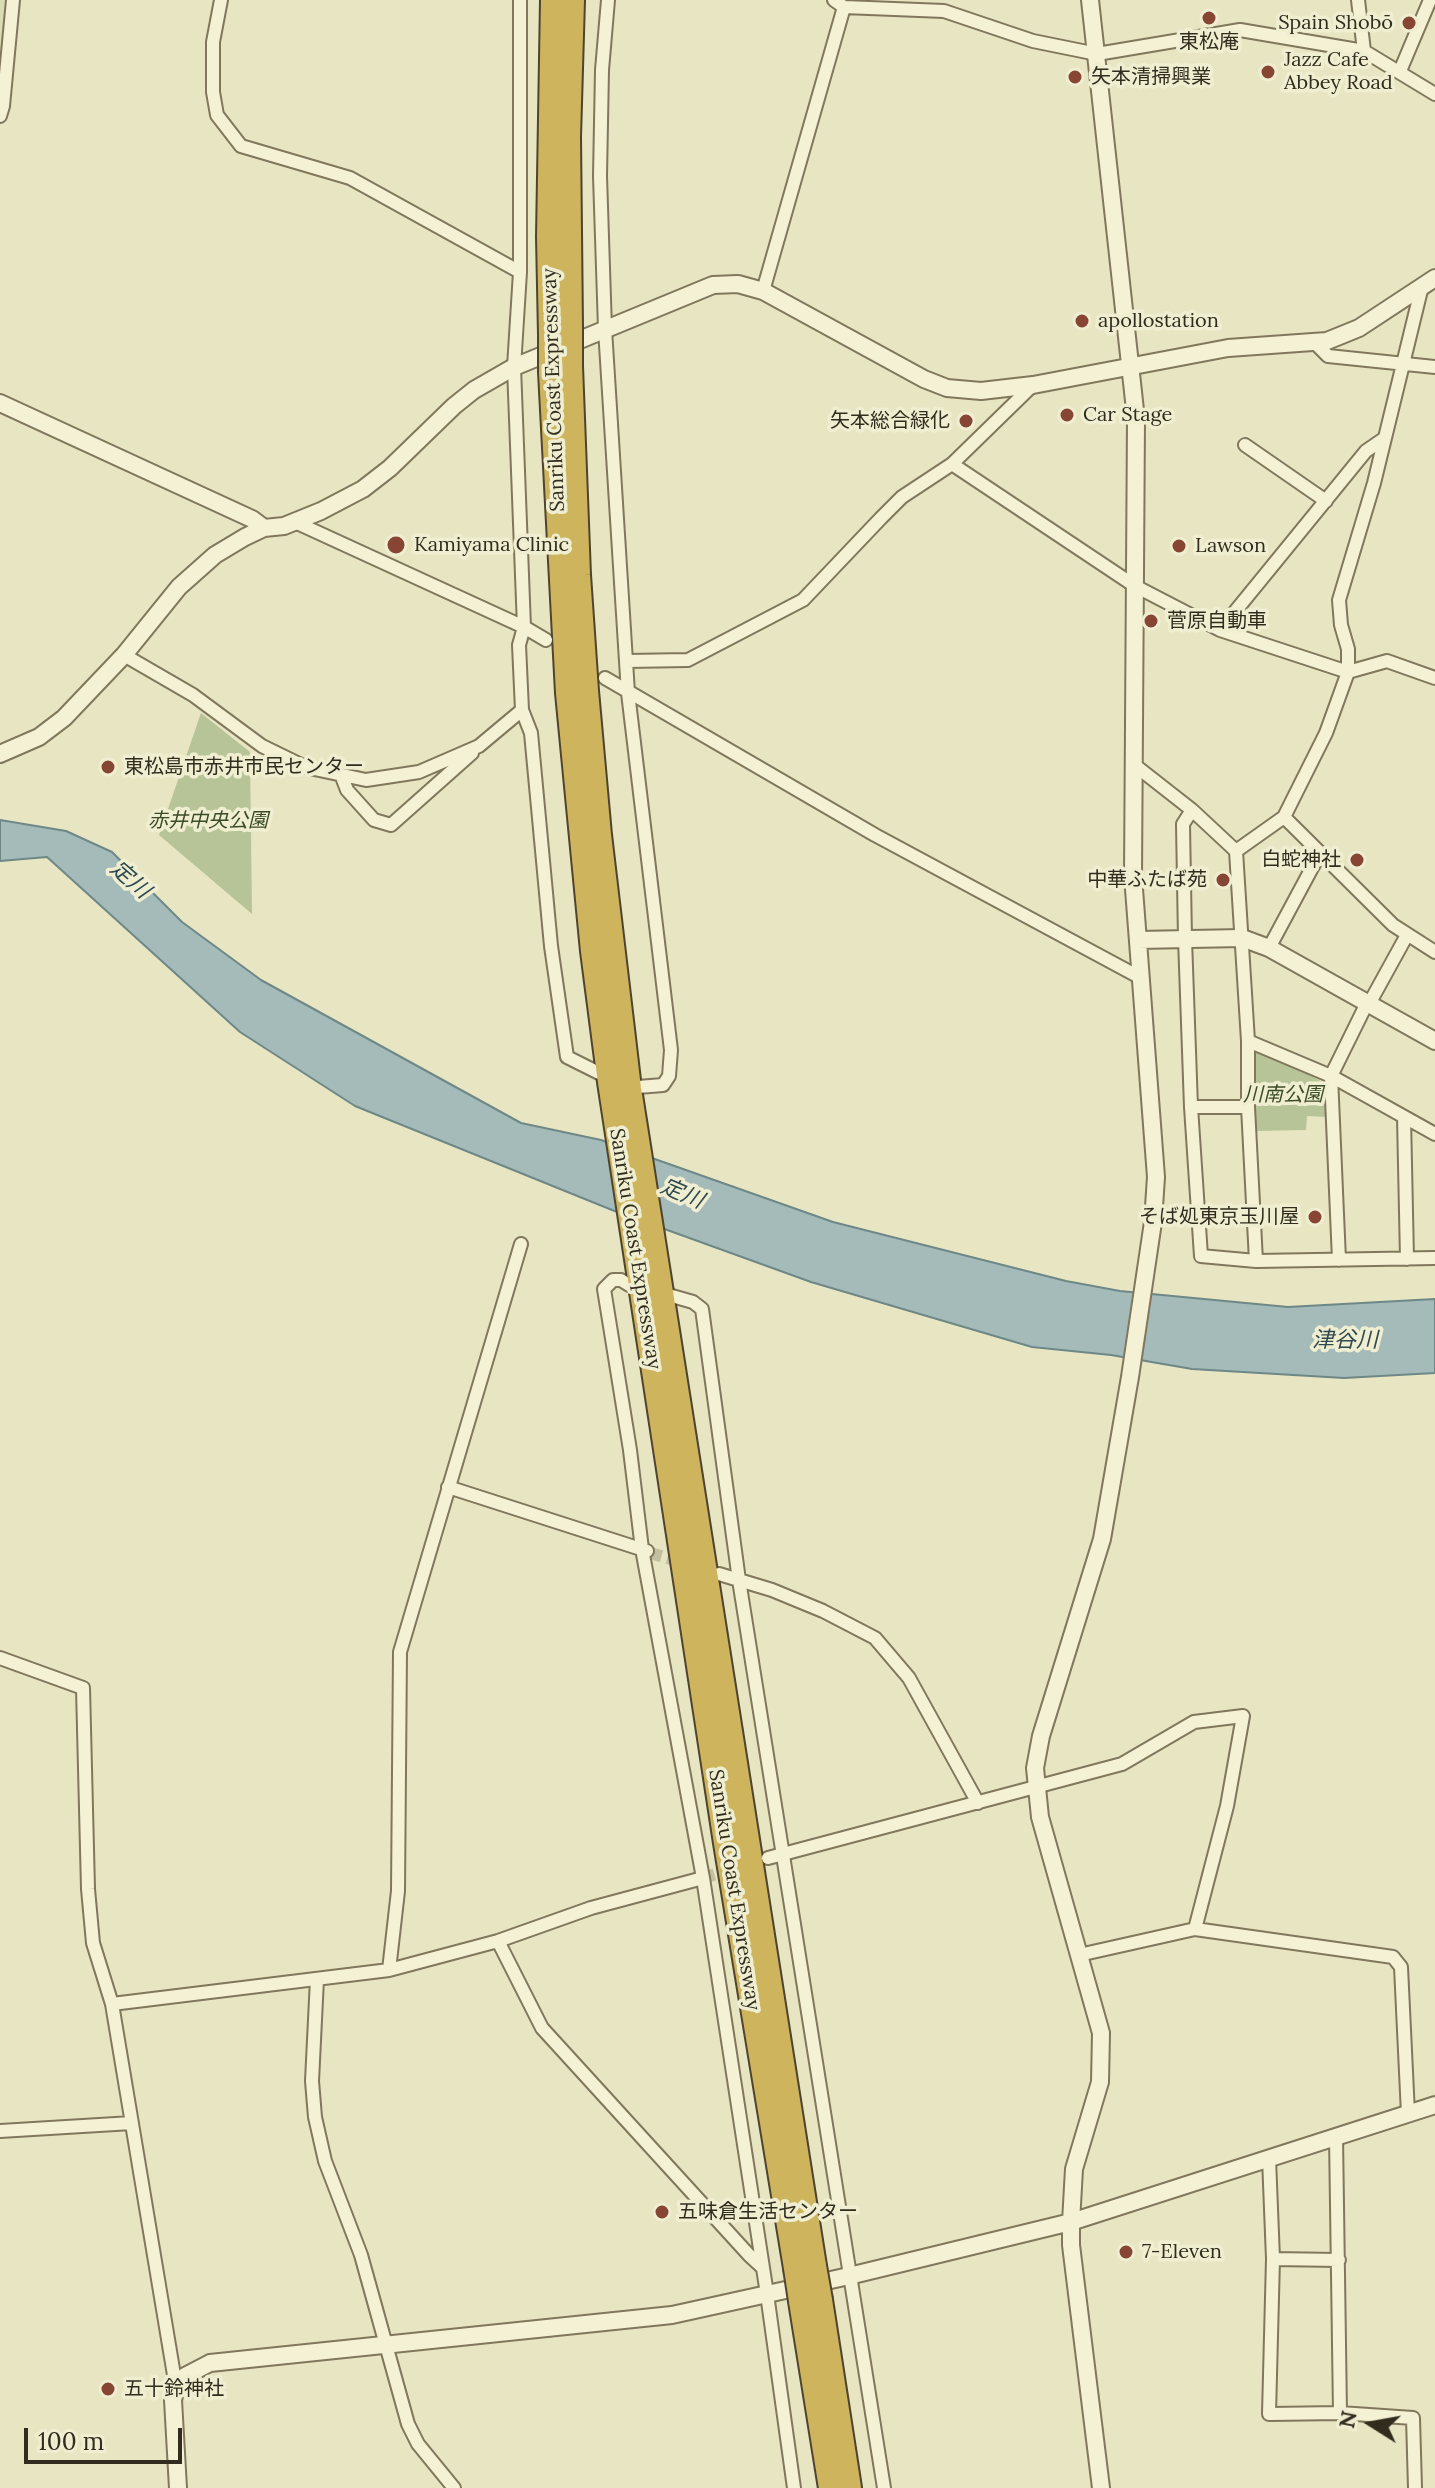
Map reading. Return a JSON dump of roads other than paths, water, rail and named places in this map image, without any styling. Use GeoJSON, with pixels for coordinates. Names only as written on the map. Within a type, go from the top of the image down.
{"type":"FeatureCollection","features":[{"type":"Feature","properties":{"kind":"highway"},"geometry":{"type":"LineString","coordinates":[[545,0],[550,139]]}},
{"type":"Feature","properties":{"kind":"highway","name":"Sanriku Coast Expressway"},"geometry":{"type":"LineString","coordinates":[[553,0],[550,139],[561,369],[619,1083],[726,1843],[805,2267],[831,2488]]}},
{"type":"Feature","properties":{"kind":"highway","name":"Sanriku Coast Expressway"},"geometry":{"type":"LineString","coordinates":[[560,331],[572,0]]}},
{"type":"Feature","properties":{"kind":"highway","name":"Sanriku Coast Expressway"},"geometry":{"type":"LineString","coordinates":[[810,2300],[849,2488]]}},
{"type":"Feature","properties":{"kind":"street"},"geometry":{"type":"LineString","coordinates":[[0,116],[13,0]]}},
{"type":"Feature","properties":{"kind":"street"},"geometry":{"type":"LineString","coordinates":[[221,0],[213,42],[213,92],[217,115],[241,146],[350,178],[520,272]]}},
{"type":"Feature","properties":{"kind":"street"},"geometry":{"type":"LineString","coordinates":[[520,0],[520,272],[514,367],[524,627],[519,645],[522,710],[531,733],[551,946],[567,1057],[619,1083],[663,1085],[669,1076],[671,1050],[628,693],[605,329],[600,176],[602,70],[608,0]]}},
{"type":"Feature","properties":{"kind":"street"},"geometry":{"type":"LineString","coordinates":[[1090,0],[1136,419],[1133,876],[1156,1177],[1153,1222],[1130,1377],[1102,1539],[1041,1736],[1035,1768],[1040,1817],[1101,2033],[1102,2066],[1096,2100],[1074,2169],[1071,2222],[1071,2245],[1101,2488]]}},
{"type":"Feature","properties":{"kind":"street"},"geometry":{"type":"LineString","coordinates":[[1358,0],[1364,51]]}},
{"type":"Feature","properties":{"kind":"street"},"geometry":{"type":"LineString","coordinates":[[1400,71],[1430,0]]}},
{"type":"Feature","properties":{"kind":"street"},"geometry":{"type":"LineString","coordinates":[[763,291],[839,3],[944,11],[1033,41],[1097,54],[1240,30],[1364,51],[1435,94]]}},
{"type":"Feature","properties":{"kind":"street"},"geometry":{"type":"LineString","coordinates":[[0,754],[39,737],[64,718],[124,655],[179,587],[215,555],[264,528],[295,522],[363,489],[454,406],[474,390],[514,367],[713,285],[738,284],[763,291],[924,379],[947,388],[981,391],[1033,385],[1228,348],[1316,344],[1359,328],[1428,282]]}},
{"type":"Feature","properties":{"kind":"street"},"geometry":{"type":"LineString","coordinates":[[1236,851],[1284,817],[1326,733],[1348,672],[1348,649],[1341,625],[1339,600],[1428,282]]}},
{"type":"Feature","properties":{"kind":"street"},"geometry":{"type":"LineString","coordinates":[[1316,344],[1328,356],[1435,367]]}},
{"type":"Feature","properties":{"kind":"street"},"geometry":{"type":"LineString","coordinates":[[627,661],[688,660],[790,609],[816,588],[902,497],[952,464],[1033,385]]}},
{"type":"Feature","properties":{"kind":"street"},"geometry":{"type":"LineString","coordinates":[[0,403],[252,519],[264,528]]}},
{"type":"Feature","properties":{"kind":"street"},"geometry":{"type":"LineString","coordinates":[[1220,630],[1366,451],[1385,438]]}},
{"type":"Feature","properties":{"kind":"street"},"geometry":{"type":"LineString","coordinates":[[1245,445],[1326,501]]}},
{"type":"Feature","properties":{"kind":"street"},"geometry":{"type":"LineString","coordinates":[[952,464],[1135,586],[1220,630],[1348,672],[1387,661],[1435,678]]}},
{"type":"Feature","properties":{"kind":"street"},"geometry":{"type":"LineString","coordinates":[[295,522],[524,627],[546,640]]}},
{"type":"Feature","properties":{"kind":"street"},"geometry":{"type":"LineString","coordinates":[[124,655],[193,695],[262,746],[305,767],[342,777],[366,780],[419,772],[479,746]]}},
{"type":"Feature","properties":{"kind":"street"},"geometry":{"type":"LineString","coordinates":[[605,678],[875,835],[1141,978]]}},
{"type":"Feature","properties":{"kind":"street"},"geometry":{"type":"LineString","coordinates":[[342,777],[347,790],[374,820],[391,825],[522,710]]}},
{"type":"Feature","properties":{"kind":"street"},"geometry":{"type":"LineString","coordinates":[[1132,763],[1192,810],[1236,851],[1248,1041],[1256,1261]]}},
{"type":"Feature","properties":{"kind":"street"},"geometry":{"type":"LineString","coordinates":[[1192,810],[1183,824],[1185,939],[1191,1107],[1201,1256],[1256,1261],[1435,1258]]}},
{"type":"Feature","properties":{"kind":"street"},"geometry":{"type":"LineString","coordinates":[[1284,817],[1393,925],[1435,952]]}},
{"type":"Feature","properties":{"kind":"street"},"geometry":{"type":"LineString","coordinates":[[1269,948],[1320,853]]}},
{"type":"Feature","properties":{"kind":"street"},"geometry":{"type":"LineString","coordinates":[[1339,1260],[1331,1076],[1407,935]]}},
{"type":"Feature","properties":{"kind":"street"},"geometry":{"type":"LineString","coordinates":[[1138,940],[1242,938],[1269,948],[1435,1041]]}},
{"type":"Feature","properties":{"kind":"street"},"geometry":{"type":"LineString","coordinates":[[1248,1041],[1331,1076],[1435,1134]]}},
{"type":"Feature","properties":{"kind":"street"},"geometry":{"type":"LineString","coordinates":[[1191,1107],[1248,1107]]}},
{"type":"Feature","properties":{"kind":"street"},"geometry":{"type":"LineString","coordinates":[[1404,1117],[1407,1259]]}},
{"type":"Feature","properties":{"kind":"street"},"geometry":{"type":"LineString","coordinates":[[389,1970],[398,1891],[400,1652],[521,1244]]}},
{"type":"Feature","properties":{"kind":"street"},"geometry":{"type":"LineString","coordinates":[[794,2488],[703,1878],[604,1289],[613,1280],[650,1287],[693,1302],[702,1309],[739,1580],[884,2488]]}},
{"type":"Feature","properties":{"kind":"street"},"geometry":{"type":"LineString","coordinates":[[448,1487],[646,1551]]}},
{"type":"Feature","properties":{"kind":"street"},"geometry":{"type":"LineString","coordinates":[[719,1574],[823,1611],[875,1638],[909,1678],[978,1803]]}},
{"type":"Feature","properties":{"kind":"street"},"geometry":{"type":"LineString","coordinates":[[0,1658],[83,1688],[88,1889],[93,1943],[112,2004],[176,2387],[172,2411],[178,2488]]}},
{"type":"Feature","properties":{"kind":"street"},"geometry":{"type":"LineString","coordinates":[[768,1858],[1122,1764],[1194,1722],[1243,1716],[1227,1806],[1195,1929]]}},
{"type":"Feature","properties":{"kind":"street"},"geometry":{"type":"LineString","coordinates":[[112,2004],[389,1970],[498,1941],[591,1908],[703,1878]]}},
{"type":"Feature","properties":{"kind":"street"},"geometry":{"type":"LineString","coordinates":[[1079,1955],[1195,1929],[1393,1957],[1401,1967],[1408,2114]]}},
{"type":"Feature","properties":{"kind":"street"},"geometry":{"type":"LineString","coordinates":[[498,1941],[542,2028],[762,2267]]}},
{"type":"Feature","properties":{"kind":"street"},"geometry":{"type":"LineString","coordinates":[[317,1979],[312,2056],[315,2117],[325,2161],[361,2255],[408,2424],[418,2444],[450,2486]]}},
{"type":"Feature","properties":{"kind":"street"},"geometry":{"type":"LineString","coordinates":[[176,2387],[185,2376],[210,2363],[672,2315],[849,2276],[1071,2222],[1435,2105]]}},
{"type":"Feature","properties":{"kind":"street"},"geometry":{"type":"LineString","coordinates":[[0,2131],[132,2123]]}},
{"type":"Feature","properties":{"kind":"street"},"geometry":{"type":"LineString","coordinates":[[1336,2136],[1340,2413]]}},
{"type":"Feature","properties":{"kind":"street"},"geometry":{"type":"LineString","coordinates":[[1269,2158],[1273,2259],[1269,2414],[1340,2413],[1413,2418],[1415,2488]]}},
{"type":"Feature","properties":{"kind":"street"},"geometry":{"type":"LineString","coordinates":[[1273,2259],[1339,2260]]}},
{"type":"Feature","properties":{"kind":"water"},"geometry":{"type":"Polygon","coordinates":[[[0,820],[66,831],[112,852],[182,922],[261,980],[521,1123],[601,1140],[833,1222],[1066,1281],[1120,1291],[1288,1307],[1435,1299],[1435,1373],[1344,1378],[1192,1369],[1111,1355],[1032,1347],[811,1282],[612,1210],[355,1106],[240,1032],[47,857],[0,861],[0,820]]]}},
{"type":"Feature","properties":{"kind":"tunnel"},"geometry":{"type":"LineString","coordinates":[[650,1553],[685,1563]]}},
{"type":"Feature","properties":{"kind":"tunnel"},"geometry":{"type":"LineString","coordinates":[[703,1878],[735,1868]]}},
{"type":"Feature","properties":{"kind":"place","name":"東松庵"},"geometry":{"type":"Point","coordinates":[1209,18]}},
{"type":"Feature","properties":{"kind":"place","name":"Spain Shobō"},"geometry":{"type":"Point","coordinates":[1409,23]}},
{"type":"Feature","properties":{"kind":"place","name":"Jazz Cafe Abbey Road"},"geometry":{"type":"Point","coordinates":[1268,72]}},
{"type":"Feature","properties":{"kind":"place","name":"矢本清掃興業"},"geometry":{"type":"Point","coordinates":[1075,77]}},
{"type":"Feature","properties":{"kind":"place","name":"apollostation"},"geometry":{"type":"Point","coordinates":[1082,321]}},
{"type":"Feature","properties":{"kind":"place","name":"Car Stage"},"geometry":{"type":"Point","coordinates":[1067,415]}},
{"type":"Feature","properties":{"kind":"place","name":"矢本総合緑化"},"geometry":{"type":"Point","coordinates":[966,421]}},
{"type":"Feature","properties":{"kind":"place","name":"Kamiyama Clinic"},"geometry":{"type":"Point","coordinates":[396,545]}},
{"type":"Feature","properties":{"kind":"place","name":"Lawson"},"geometry":{"type":"Point","coordinates":[1179,546]}},
{"type":"Feature","properties":{"kind":"place","name":"菅原自動車"},"geometry":{"type":"Point","coordinates":[1151,621]}},
{"type":"Feature","properties":{"kind":"place","name":"東松島市赤井市民センター"},"geometry":{"type":"Point","coordinates":[108,767]}},
{"type":"Feature","properties":{"kind":"place","name":"白蛇神社"},"geometry":{"type":"Point","coordinates":[1357,860]}},
{"type":"Feature","properties":{"kind":"place","name":"中華ふたば苑"},"geometry":{"type":"Point","coordinates":[1223,880]}},
{"type":"Feature","properties":{"kind":"place","name":"そば処東京玉川屋"},"geometry":{"type":"Point","coordinates":[1315,1217]}},
{"type":"Feature","properties":{"kind":"place","name":"五味倉生活センター"},"geometry":{"type":"Point","coordinates":[662,2212]}},
{"type":"Feature","properties":{"kind":"place","name":"7-Eleven"},"geometry":{"type":"Point","coordinates":[1126,2252]}},
{"type":"Feature","properties":{"kind":"place","name":"五十鈴神社"},"geometry":{"type":"Point","coordinates":[108,2389]}},
{"type":"Feature","properties":{"kind":"park label","name":"赤井中央公園"},"geometry":{"type":"Point","coordinates":[208,821]}},
{"type":"Feature","properties":{"kind":"park label","name":"川南公園"},"geometry":{"type":"Point","coordinates":[1283,1095]}},
{"type":"Feature","properties":{"kind":"water label","name":"定川"},"geometry":{"type":"Point","coordinates":[130,880]}},
{"type":"Feature","properties":{"kind":"water label","name":"定川"},"geometry":{"type":"Point","coordinates":[682,1194]}},
{"type":"Feature","properties":{"kind":"water label","name":"津谷川"},"geometry":{"type":"Point","coordinates":[1345,1341]}}]}
